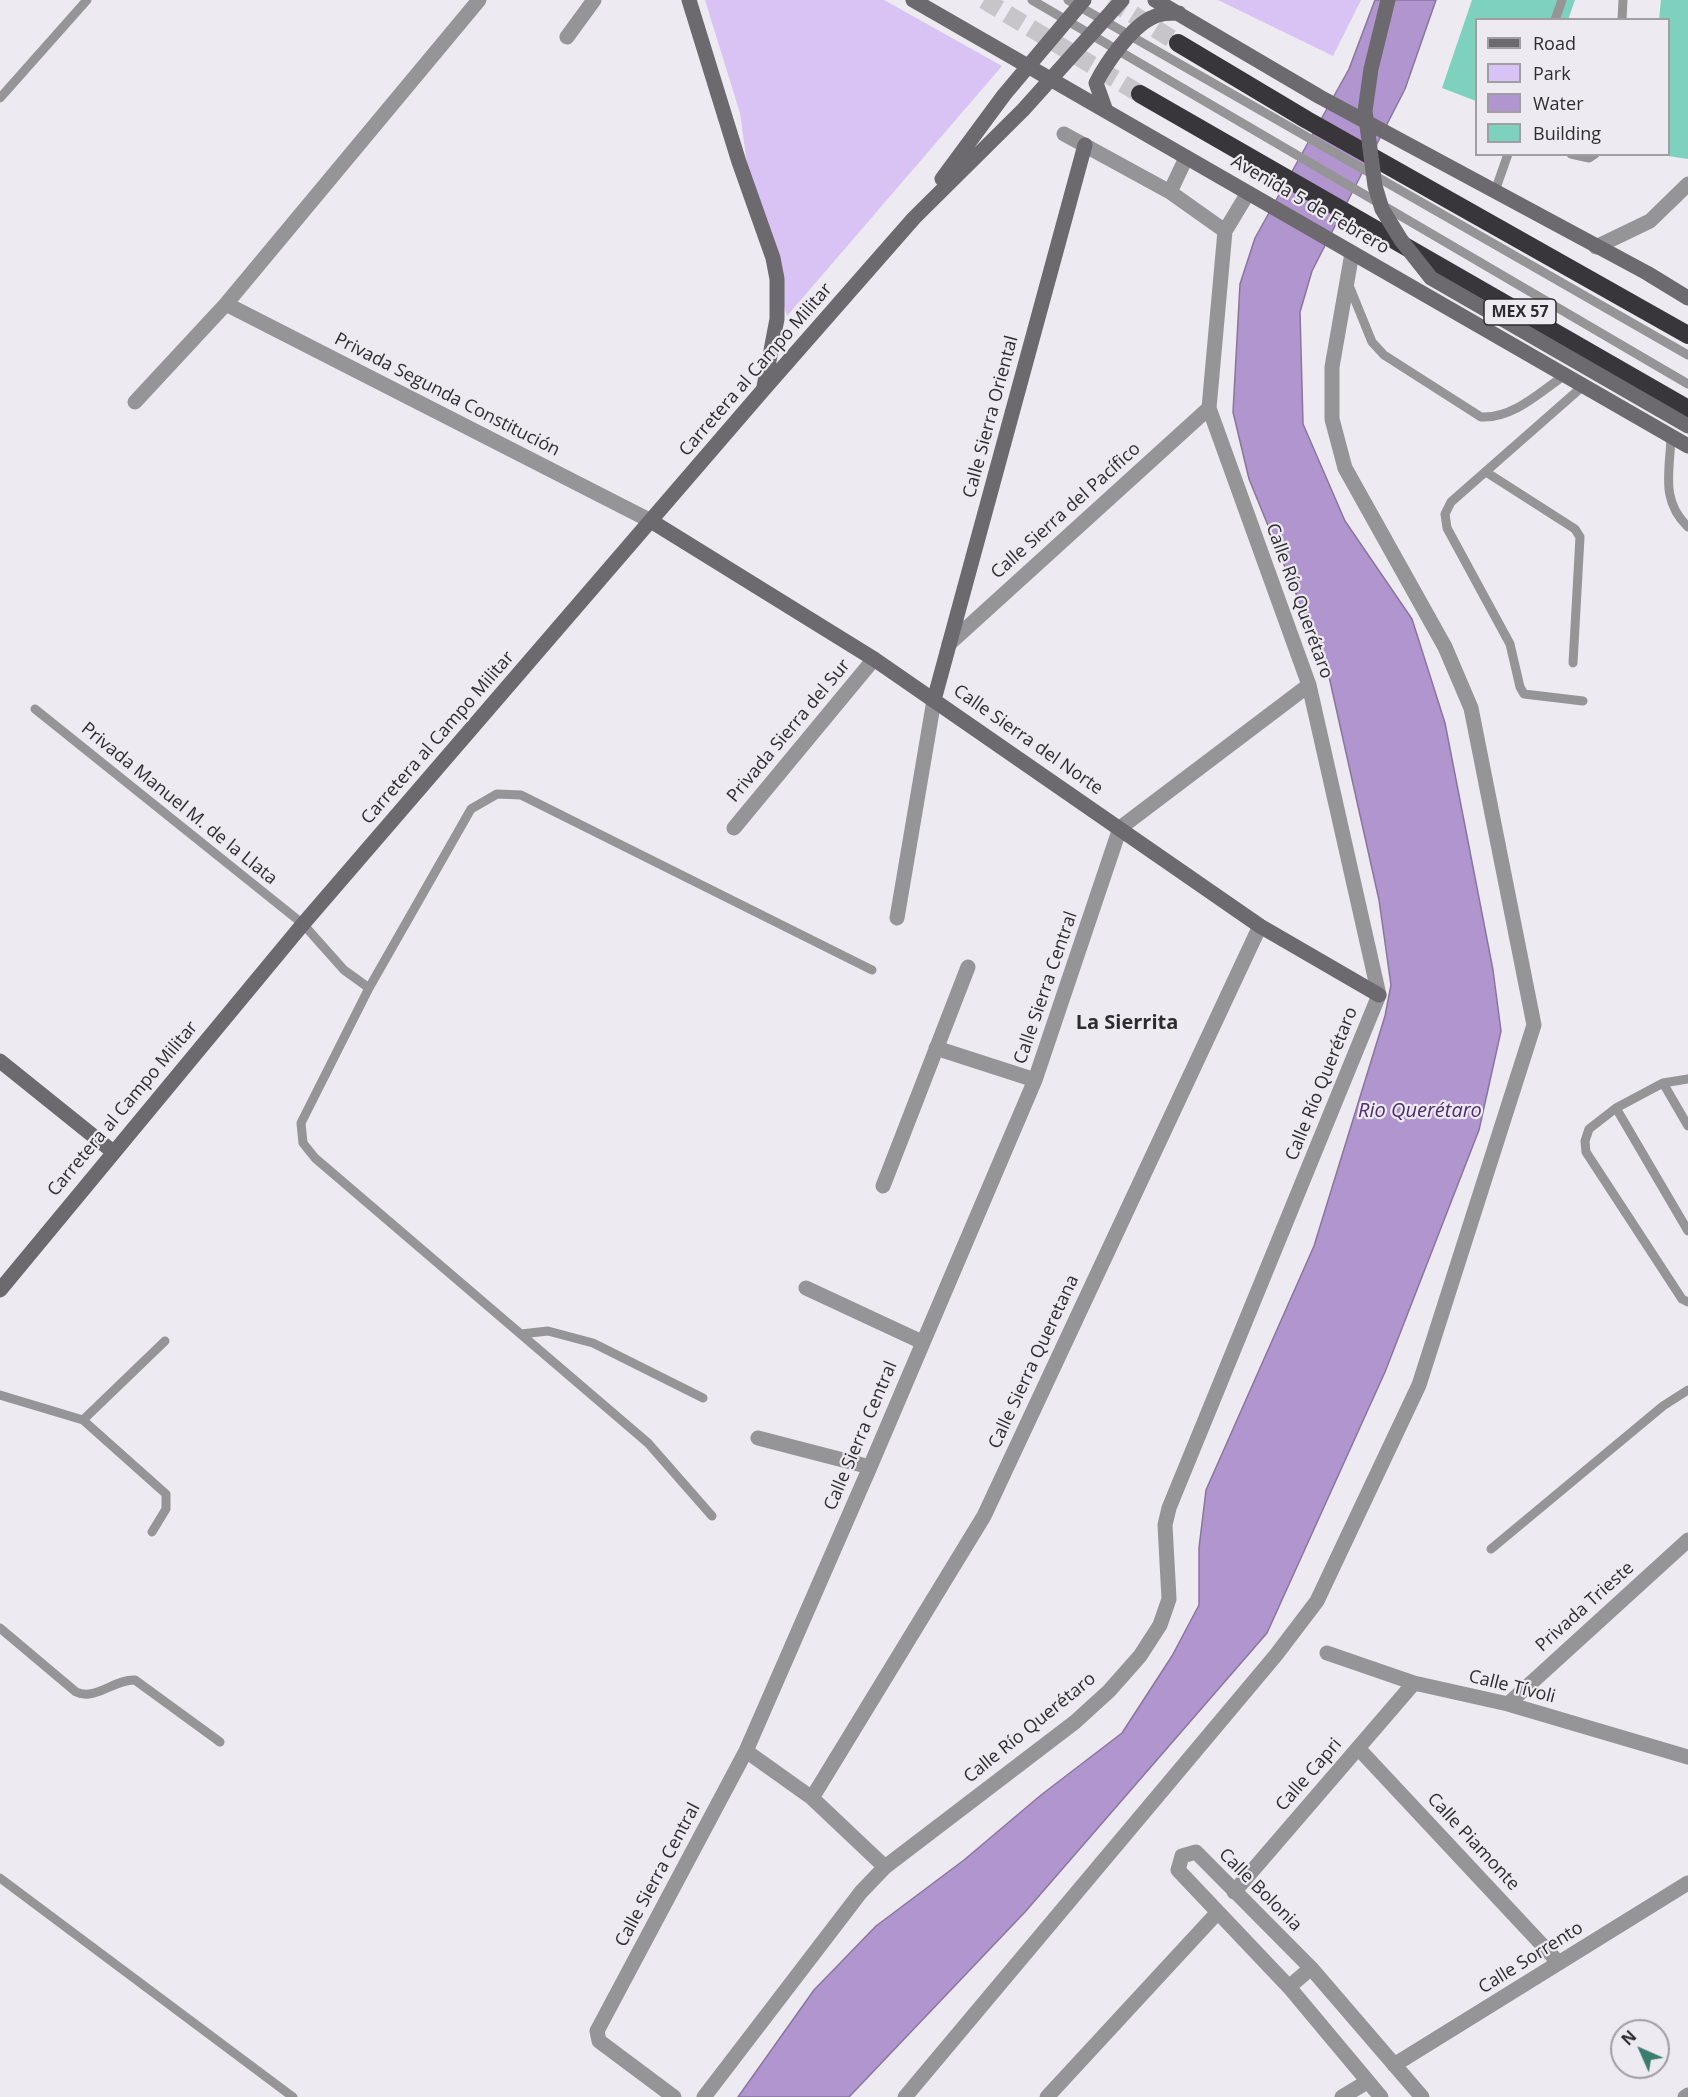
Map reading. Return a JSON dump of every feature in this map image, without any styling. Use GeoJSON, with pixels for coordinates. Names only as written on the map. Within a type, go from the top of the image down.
{"type":"FeatureCollection","features":[{"type":"Feature","properties":{"kind":"highway"},"geometry":{"type":"LineString","coordinates":[[1178,43],[1307,120],[1688,335]]}},
{"type":"Feature","properties":{"kind":"highway","name":"Avenida 5 de Febrero"},"geometry":{"type":"LineString","coordinates":[[1140,94],[1688,409]]}},
{"type":"Feature","properties":{"kind":"main road"},"geometry":{"type":"LineString","coordinates":[[689,0],[739,162],[773,258],[777,279],[777,319],[764,389]]}},
{"type":"Feature","properties":{"kind":"main road","name":"Avenida 5 de Febrero"},"geometry":{"type":"LineString","coordinates":[[912,0],[1688,446]]}},
{"type":"Feature","properties":{"kind":"main road","name":"Carretera al Campo Militar"},"geometry":{"type":"LineString","coordinates":[[0,1290],[112,1151],[303,924],[764,389],[914,218],[1051,80],[1122,0]]}},
{"type":"Feature","properties":{"kind":"main road"},"geometry":{"type":"LineString","coordinates":[[1155,0],[1320,96],[1688,298]]}},
{"type":"Feature","properties":{"kind":"main road"},"geometry":{"type":"LineString","coordinates":[[1388,0],[1371,69],[1365,111],[1376,186],[1382,209],[1401,240],[1431,278],[1688,426]]}},
{"type":"Feature","properties":{"kind":"main road","name":"Carretera al Campo Militar"},"geometry":{"type":"LineString","coordinates":[[914,218],[1028,66],[1067,20],[1077,2]]}},
{"type":"Feature","properties":{"kind":"main road"},"geometry":{"type":"LineString","coordinates":[[1106,111],[1096,83],[1104,67],[1150,18],[1162,13],[1179,14]]}},
{"type":"Feature","properties":{"kind":"main road","name":"Calle Sierra Oriental"},"geometry":{"type":"LineString","coordinates":[[934,699],[1085,145]]}},
{"type":"Feature","properties":{"kind":"main road","name":"Calle Sierra del Norte"},"geometry":{"type":"LineString","coordinates":[[651,521],[874,659],[1260,926],[1379,995]]}},
{"type":"Feature","properties":{"kind":"main road"},"geometry":{"type":"LineString","coordinates":[[0,1061],[112,1151]]}},
{"type":"Feature","properties":{"kind":"street"},"geometry":{"type":"LineString","coordinates":[[135,402],[226,304],[479,0]]}},
{"type":"Feature","properties":{"kind":"street"},"geometry":{"type":"LineString","coordinates":[[567,37],[594,0]]}},
{"type":"Feature","properties":{"kind":"street"},"geometry":{"type":"LineString","coordinates":[[1064,134],[1170,192],[1225,231]]}},
{"type":"Feature","properties":{"kind":"street"},"geometry":{"type":"LineString","coordinates":[[1170,192],[1186,158]]}},
{"type":"Feature","properties":{"kind":"street"},"geometry":{"type":"LineString","coordinates":[[1596,247],[1650,221],[1688,184]]}},
{"type":"Feature","properties":{"kind":"street","name":"Calle Río Querétaro"},"geometry":{"type":"LineString","coordinates":[[704,2097],[861,1892],[885,1867],[1075,1722],[1109,1691],[1140,1656],[1160,1625],[1169,1599],[1165,1525],[1169,1508],[1379,995],[1309,685],[1209,408],[1225,231],[1248,193]]}},
{"type":"Feature","properties":{"kind":"street"},"geometry":{"type":"LineString","coordinates":[[905,2097],[1276,1655],[1317,1600],[1419,1385],[1534,1025],[1471,708],[1445,646],[1345,468],[1332,419],[1332,367],[1352,253]]}},
{"type":"Feature","properties":{"kind":"street","name":"Privada Segunda Constitución"},"geometry":{"type":"LineString","coordinates":[[226,304],[651,521]]}},
{"type":"Feature","properties":{"kind":"street","name":"Calle Sierra del Pacífico"},"geometry":{"type":"LineString","coordinates":[[950,644],[1209,408]]}},
{"type":"Feature","properties":{"kind":"street","name":"Privada Sierra del Sur"},"geometry":{"type":"LineString","coordinates":[[734,828],[874,659]]}},
{"type":"Feature","properties":{"kind":"street"},"geometry":{"type":"LineString","coordinates":[[1120,828],[1309,685]]}},
{"type":"Feature","properties":{"kind":"street"},"geometry":{"type":"LineString","coordinates":[[897,918],[934,699]]}},
{"type":"Feature","properties":{"kind":"street","name":"Calle Sierra Central"},"geometry":{"type":"LineString","coordinates":[[674,2097],[599,2041],[597,2031],[746,1751],[870,1467],[1035,1080],[1120,828]]}},
{"type":"Feature","properties":{"kind":"street","name":"Calle Sierra Queretana"},"geometry":{"type":"LineString","coordinates":[[812,1798],[984,1516],[1260,926]]}},
{"type":"Feature","properties":{"kind":"street"},"geometry":{"type":"LineString","coordinates":[[883,1186],[969,967]]}},
{"type":"Feature","properties":{"kind":"street"},"geometry":{"type":"LineString","coordinates":[[936,1048],[1035,1080]]}},
{"type":"Feature","properties":{"kind":"street"},"geometry":{"type":"LineString","coordinates":[[806,1288],[922,1342]]}},
{"type":"Feature","properties":{"kind":"street"},"geometry":{"type":"LineString","coordinates":[[758,1438],[870,1467]]}},
{"type":"Feature","properties":{"kind":"street","name":"Privada Trieste"},"geometry":{"type":"LineString","coordinates":[[1508,1704],[1688,1540]]}},
{"type":"Feature","properties":{"kind":"street","name":"Calle Tívoli"},"geometry":{"type":"LineString","coordinates":[[1327,1653],[1414,1683],[1508,1704],[1688,1757]]}},
{"type":"Feature","properties":{"kind":"street","name":"Calle Capri"},"geometry":{"type":"LineString","coordinates":[[1234,1892],[1414,1683]]}},
{"type":"Feature","properties":{"kind":"street","name":"Calle Piamonte"},"geometry":{"type":"LineString","coordinates":[[1358,1748],[1559,1963]]}},
{"type":"Feature","properties":{"kind":"street"},"geometry":{"type":"LineString","coordinates":[[746,1751],[812,1798],[885,1867]]}},
{"type":"Feature","properties":{"kind":"street","name":"Calle Bolonia"},"geometry":{"type":"LineString","coordinates":[[1381,2097],[1289,1987],[1178,1870],[1182,1856],[1196,1852],[1311,1968],[1422,2097]]}},
{"type":"Feature","properties":{"kind":"street","name":"Calle Sorrento"},"geometry":{"type":"LineString","coordinates":[[1394,2066],[1688,1883]]}},
{"type":"Feature","properties":{"kind":"street"},"geometry":{"type":"LineString","coordinates":[[1047,2097],[1218,1912]]}},
{"type":"Feature","properties":{"kind":"street"},"geometry":{"type":"LineString","coordinates":[[1289,1987],[1311,1968]]}},
{"type":"Feature","properties":{"kind":"street"},"geometry":{"type":"LineString","coordinates":[[1342,2097],[1367,2082]]}},
{"type":"Feature","properties":{"kind":"lane"},"geometry":{"type":"LineString","coordinates":[[0,98],[87,0]]}},
{"type":"Feature","properties":{"kind":"lane"},"geometry":{"type":"LineString","coordinates":[[1032,0],[1688,384]]}},
{"type":"Feature","properties":{"kind":"lane"},"geometry":{"type":"LineString","coordinates":[[1556,18],[1562,0]]}},
{"type":"Feature","properties":{"kind":"lane"},"geometry":{"type":"LineString","coordinates":[[1622,18],[1623,0]]}},
{"type":"Feature","properties":{"kind":"lane"},"geometry":{"type":"LineString","coordinates":[[1077,2],[1103,20],[1688,355]]}},
{"type":"Feature","properties":{"kind":"lane"},"geometry":{"type":"LineString","coordinates":[[1495,191],[1507,156]]}},
{"type":"Feature","properties":{"kind":"lane"},"geometry":{"type":"LineString","coordinates":[[1346,278],[1372,342],[1384,355],[1481,417],[1496,418],[1511,412],[1565,375]]}},
{"type":"Feature","properties":{"kind":"lane"},"geometry":{"type":"LineString","coordinates":[[1583,386],[1451,502],[1446,514],[1448,528],[1510,644],[1520,687],[1524,694],[1583,701]]}},
{"type":"Feature","properties":{"kind":"lane"},"geometry":{"type":"LineString","coordinates":[[1671,436],[1670,500],[1677,516],[1688,527]]}},
{"type":"Feature","properties":{"kind":"lane"},"geometry":{"type":"LineString","coordinates":[[1486,471],[1575,529],[1580,537],[1573,663]]}},
{"type":"Feature","properties":{"kind":"lane","name":"Privada Manuel M. de la Llata"},"geometry":{"type":"LineString","coordinates":[[35,709],[303,924],[344,970],[369,988]]}},
{"type":"Feature","properties":{"kind":"lane"},"geometry":{"type":"LineString","coordinates":[[712,1516],[648,1443],[315,1158],[303,1143],[301,1123],[369,988],[471,809],[497,794],[521,795],[872,970]]}},
{"type":"Feature","properties":{"kind":"lane"},"geometry":{"type":"LineString","coordinates":[[1688,1079],[1663,1083],[1616,1107],[1589,1129],[1585,1141],[1586,1152],[1682,1299],[1688,1302]]}},
{"type":"Feature","properties":{"kind":"lane"},"geometry":{"type":"LineString","coordinates":[[1663,1083],[1688,1126]]}},
{"type":"Feature","properties":{"kind":"lane"},"geometry":{"type":"LineString","coordinates":[[1616,1107],[1688,1231]]}},
{"type":"Feature","properties":{"kind":"lane"},"geometry":{"type":"LineString","coordinates":[[521,1334],[548,1331],[593,1343],[702,1398]]}},
{"type":"Feature","properties":{"kind":"lane"},"geometry":{"type":"LineString","coordinates":[[83,1420],[165,1341]]}},
{"type":"Feature","properties":{"kind":"lane"},"geometry":{"type":"LineString","coordinates":[[1491,1549],[1663,1407],[1688,1390]]}},
{"type":"Feature","properties":{"kind":"lane"},"geometry":{"type":"LineString","coordinates":[[0,1395],[83,1420],[166,1494],[166,1509],[152,1532]]}},
{"type":"Feature","properties":{"kind":"lane"},"geometry":{"type":"LineString","coordinates":[[0,1628],[76,1692],[91,1695],[124,1679],[135,1680],[220,1742]]}},
{"type":"Feature","properties":{"kind":"lane"},"geometry":{"type":"LineString","coordinates":[[0,1878],[293,2097]]}},
{"type":"Feature","properties":{"kind":"green space"},"geometry":{"type":"Polygon","coordinates":[[[705,0],[884,0],[1002,66],[787,316],[752,200],[740,113],[705,0]]]}},
{"type":"Feature","properties":{"kind":"green space"},"geometry":{"type":"Polygon","coordinates":[[[1218,0],[1361,0],[1333,56],[1218,0]]]}},
{"type":"Feature","properties":{"kind":"water","name":"Rio Querétaro"},"geometry":{"type":"Polygon","coordinates":[[[1375,0],[1436,0],[1405,89],[1312,271],[1300,312],[1303,424],[1345,521],[1412,619],[1445,723],[1493,970],[1501,1031],[1479,1130],[1385,1372],[1267,1633],[1025,1912],[849,2097],[738,2097],[814,1990],[876,1926],[964,1860],[1041,1795],[1122,1733],[1172,1656],[1199,1605],[1199,1548],[1206,1490],[1314,1246],[1385,1016],[1391,985],[1379,900],[1328,672],[1249,479],[1233,412],[1240,284],[1255,238],[1349,69],[1375,0]]]}},
{"type":"Feature","properties":{"kind":"building"},"geometry":{"type":"Polygon","coordinates":[[[1472,0],[1575,0],[1569,18],[1475,18],[1475,101],[1442,88],[1472,0]]]}},
{"type":"Feature","properties":{"kind":"building"},"geometry":{"type":"Polygon","coordinates":[[[1661,0],[1688,0],[1688,159],[1668,156],[1670,156],[1670,18],[1659,18],[1661,0]]]}},
{"type":"Feature","properties":{"kind":"tunnel"},"geometry":{"type":"LineString","coordinates":[[984,0],[1140,94]]}},
{"type":"Feature","properties":{"kind":"tunnel"},"geometry":{"type":"LineString","coordinates":[[1110,0],[1178,43]]}},
{"type":"Feature","properties":{"kind":"district","name":"La Sierrita"},"geometry":{"type":"Point","coordinates":[1127,1023]}}]}
